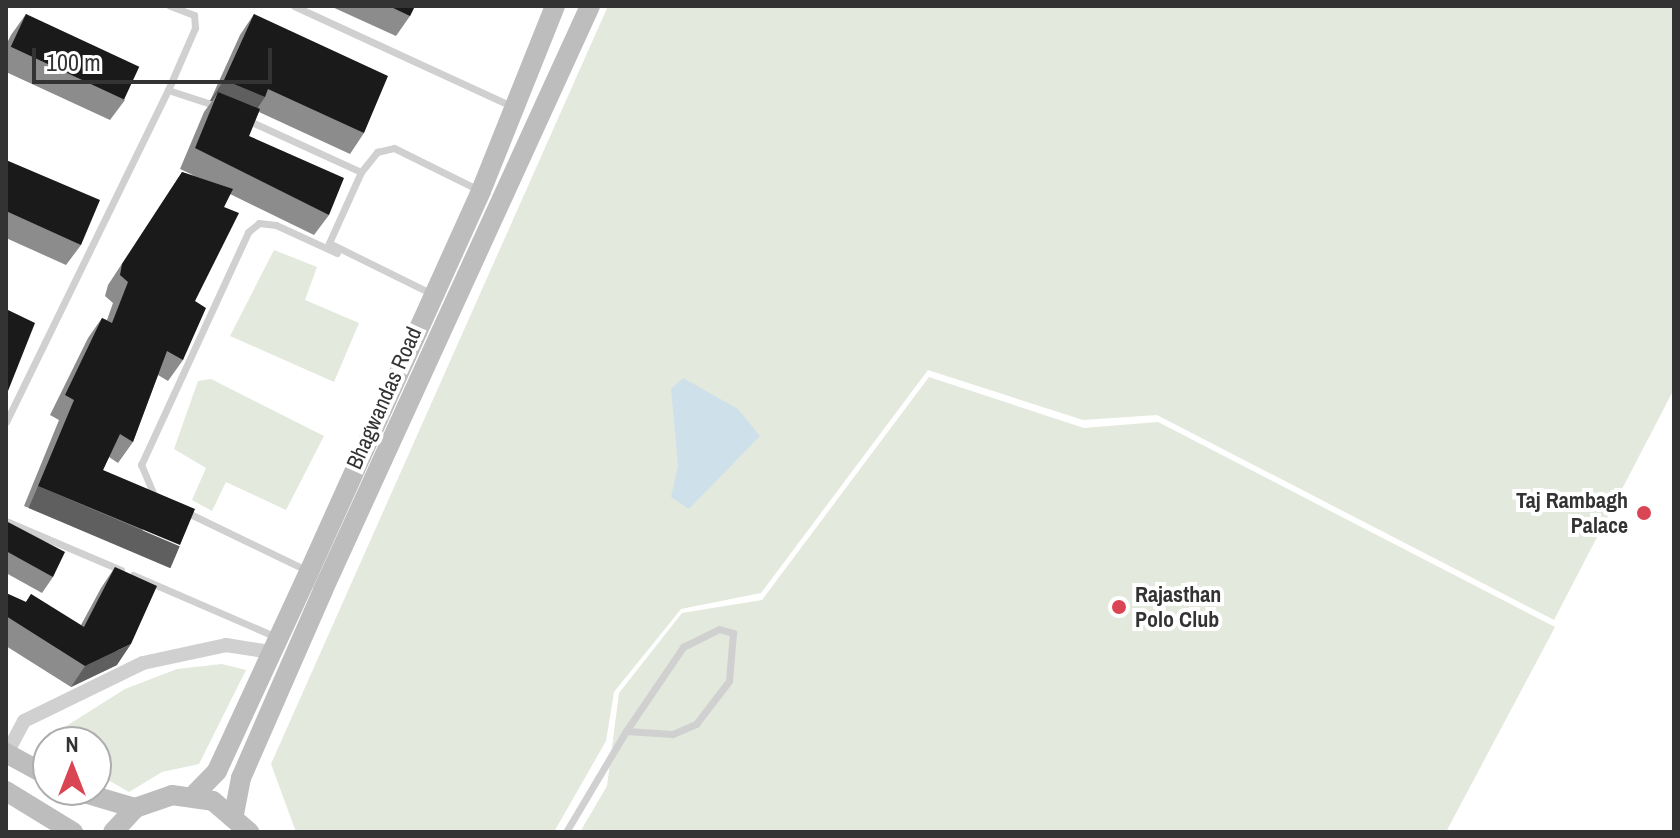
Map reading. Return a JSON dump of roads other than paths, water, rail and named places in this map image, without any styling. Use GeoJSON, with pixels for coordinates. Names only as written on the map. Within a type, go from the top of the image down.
{"type":"FeatureCollection","features":[{"type":"Feature","properties":{"kind":"street","name":"Bhagwandas Road"},"geometry":{"type":"LineString","coordinates":[[193,796],[217,771],[309,572],[481,191],[555,6]]}},
{"type":"Feature","properties":{"kind":"street","name":"Bhagwandas Road"},"geometry":{"type":"LineString","coordinates":[[234,814],[241,778],[323,590],[590,6]]}},
{"type":"Feature","properties":{"kind":"street"},"geometry":{"type":"LineString","coordinates":[[32,767],[6,753],[24,721],[143,663],[226,645],[274,645]]}},
{"type":"Feature","properties":{"kind":"street"},"geometry":{"type":"LineString","coordinates":[[6,791],[73,832]]}},
{"type":"Feature","properties":{"kind":"street"},"geometry":{"type":"LineString","coordinates":[[112,801],[135,808],[193,796],[234,814],[249,832]]}},
{"type":"Feature","properties":{"kind":"street"},"geometry":{"type":"LineString","coordinates":[[113,832],[135,808]]}},
{"type":"Feature","properties":{"kind":"lane"},"geometry":{"type":"LineString","coordinates":[[6,422],[168,90],[195,28],[194,15],[170,6]]}},
{"type":"Feature","properties":{"kind":"lane"},"geometry":{"type":"LineString","coordinates":[[294,6],[515,107]]}},
{"type":"Feature","properties":{"kind":"lane"},"geometry":{"type":"LineString","coordinates":[[168,90],[228,111]]}},
{"type":"Feature","properties":{"kind":"lane"},"geometry":{"type":"LineString","coordinates":[[242,117],[361,172]]}},
{"type":"Feature","properties":{"kind":"lane"},"geometry":{"type":"LineString","coordinates":[[337,253],[330,234],[361,172],[377,152],[394,148],[481,191]]}},
{"type":"Feature","properties":{"kind":"lane"},"geometry":{"type":"LineString","coordinates":[[309,572],[157,498],[142,480],[141,465],[248,232],[259,223],[276,225],[435,295]]}},
{"type":"Feature","properties":{"kind":"lane"},"geometry":{"type":"LineString","coordinates":[[6,521],[274,645]]}},
{"type":"Feature","properties":{"kind":"lane"},"geometry":{"type":"LineString","coordinates":[[566,832],[626,731],[683,647],[719,629],[733,633],[729,681],[696,724],[672,734],[626,731]]}},
{"type":"Feature","properties":{"kind":"water"},"geometry":{"type":"Polygon","coordinates":[[[683,378],[738,409],[760,436],[689,509],[671,497],[678,466],[671,389],[683,378]]]}},
{"type":"Feature","properties":{"kind":"place","name":"Taj Rambagh Palace"},"geometry":{"type":"Point","coordinates":[1644,513]}},
{"type":"Feature","properties":{"kind":"place","name":"Rajasthan Polo Club"},"geometry":{"type":"Point","coordinates":[1119,607]}}]}
